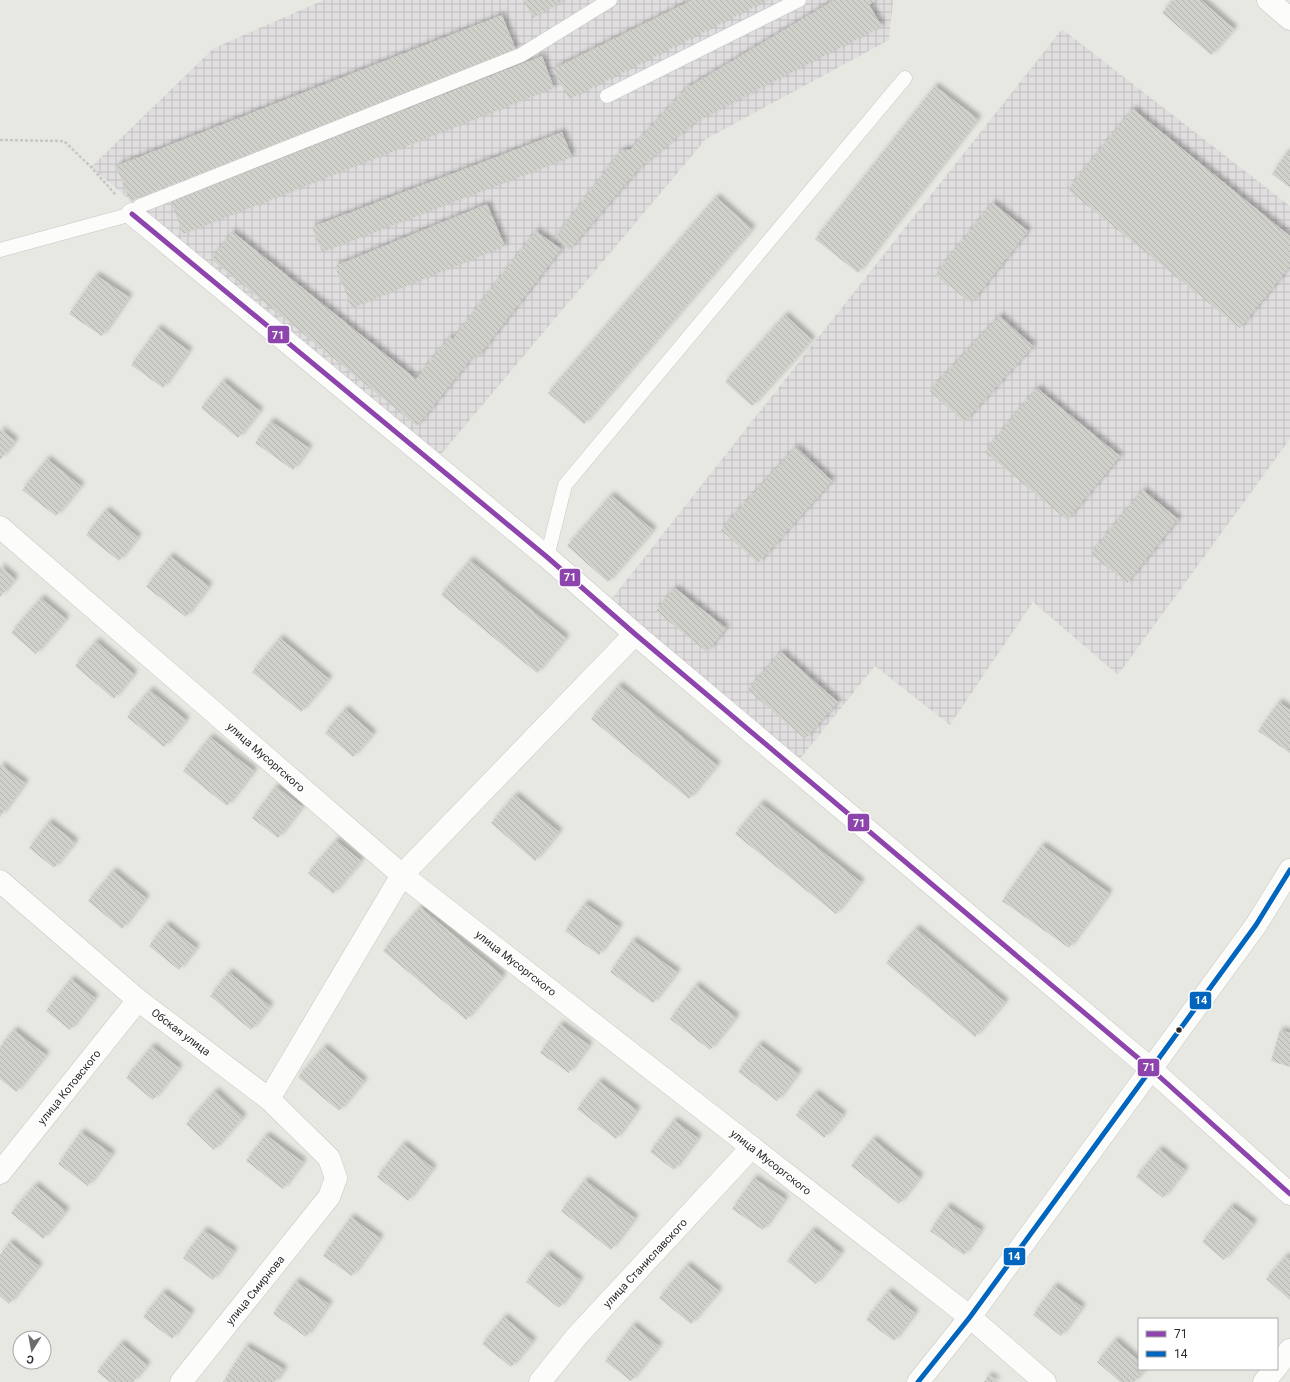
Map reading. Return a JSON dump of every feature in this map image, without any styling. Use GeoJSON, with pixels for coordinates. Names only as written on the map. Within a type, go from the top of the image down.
{"type":"FeatureCollection","features":[{"type":"Feature","properties":{"kind":"street"},"geometry":{"type":"LineString","coordinates":[[1268,0],[1290,19]]}},
{"type":"Feature","properties":{"kind":"street"},"geometry":{"type":"LineString","coordinates":[[132,214],[547,557],[1151,1069],[1290,1194]]}},
{"type":"Feature","properties":{"kind":"street","name":"улица Мусоргского"},"geometry":{"type":"LineString","coordinates":[[0,527],[402,875],[970,1317],[1045,1382]]}},
{"type":"Feature","properties":{"kind":"street"},"geometry":{"type":"LineString","coordinates":[[269,1099],[402,875],[636,634]]}},
{"type":"Feature","properties":{"kind":"street"},"geometry":{"type":"LineString","coordinates":[[918,1382],[970,1317],[1256,925],[1290,870]]}},
{"type":"Feature","properties":{"kind":"street","name":"Обская улица"},"geometry":{"type":"LineString","coordinates":[[0,881],[138,1000],[269,1099],[329,1158],[336,1178],[329,1197]]}},
{"type":"Feature","properties":{"kind":"street","name":"улица Котовского"},"geometry":{"type":"LineString","coordinates":[[0,1173],[138,1000]]}},
{"type":"Feature","properties":{"kind":"street","name":"улица Станиславского"},"geometry":{"type":"LineString","coordinates":[[540,1382],[577,1336],[752,1147]]}},
{"type":"Feature","properties":{"kind":"street","name":"улица Смирнова"},"geometry":{"type":"LineString","coordinates":[[181,1382],[329,1197]]}},
{"type":"Feature","properties":{"kind":"street"},"geometry":{"type":"LineString","coordinates":[[1278,1365],[1290,1350]]}},
{"type":"Feature","properties":{"kind":"street"},"geometry":{"type":"LineString","coordinates":[[1264,1382],[1274,1370]]}},
{"type":"Feature","properties":{"kind":"lane"},"geometry":{"type":"LineString","coordinates":[[0,250],[132,214],[140,206],[521,55],[610,0]]}},
{"type":"Feature","properties":{"kind":"lane"},"geometry":{"type":"LineString","coordinates":[[606,96],[798,0]]}},
{"type":"Feature","properties":{"kind":"lane"},"geometry":{"type":"LineString","coordinates":[[547,557],[565,485],[905,78]]}},
{"type":"Feature","properties":{"kind":"path"},"geometry":{"type":"LineString","coordinates":[[0,140],[64,141],[92,167],[132,214]]}},
{"type":"Feature","properties":{"kind":"shaded area"},"geometry":{"type":"Polygon","coordinates":[[[324,0],[893,0],[889,40],[706,139],[437,459],[91,167],[214,48],[324,0]]]}},
{"type":"Feature","properties":{"kind":"shaded area"},"geometry":{"type":"Polygon","coordinates":[[[1062,29],[1290,206],[1290,439],[1118,675],[1033,602],[950,725],[875,666],[799,760],[610,601],[1062,29]]]}},
{"type":"Feature","properties":{"kind":"building"},"geometry":{"type":"Polygon","coordinates":[[[523,0],[564,0],[533,18],[523,0]]]}},
{"type":"Feature","properties":{"kind":"building"},"geometry":{"type":"Polygon","coordinates":[[[692,0],[767,0],[569,99],[553,69],[692,0]]]}},
{"type":"Feature","properties":{"kind":"building"},"geometry":{"type":"Polygon","coordinates":[[[834,0],[876,0],[869,5],[882,26],[695,122],[639,168],[569,250],[555,238],[621,151],[631,149],[687,88],[834,0]]]}},
{"type":"Feature","properties":{"kind":"building"},"geometry":{"type":"Polygon","coordinates":[[[1173,0],[1201,0],[1234,29],[1211,55],[1162,13],[1173,0]]]}},
{"type":"Feature","properties":{"kind":"building"},"geometry":{"type":"Polygon","coordinates":[[[502,15],[516,50],[130,201],[116,166],[502,15]]]}},
{"type":"Feature","properties":{"kind":"building"},"geometry":{"type":"Polygon","coordinates":[[[542,56],[554,88],[183,234],[171,202],[542,56]]]}},
{"type":"Feature","properties":{"kind":"building"},"geometry":{"type":"Polygon","coordinates":[[[935,86],[978,119],[858,273],[815,239],[935,86]]]}},
{"type":"Feature","properties":{"kind":"building"},"geometry":{"type":"Polygon","coordinates":[[[1133,109],[1290,236],[1290,266],[1240,328],[1068,190],[1133,109]]]}},
{"type":"Feature","properties":{"kind":"building"},"geometry":{"type":"Polygon","coordinates":[[[562,132],[572,157],[322,252],[312,227],[562,132]]]}},
{"type":"Feature","properties":{"kind":"building"},"geometry":{"type":"Polygon","coordinates":[[[1287,152],[1290,154],[1290,188],[1272,174],[1287,152]]]}},
{"type":"Feature","properties":{"kind":"building"},"geometry":{"type":"Polygon","coordinates":[[[716,197],[752,229],[584,424],[548,393],[716,197]]]}},
{"type":"Feature","properties":{"kind":"building"},"geometry":{"type":"Polygon","coordinates":[[[993,203],[1028,231],[971,303],[935,275],[993,203]]]}},
{"type":"Feature","properties":{"kind":"building"},"geometry":{"type":"Polygon","coordinates":[[[487,204],[505,246],[352,308],[335,266],[487,204]]]}},
{"type":"Feature","properties":{"kind":"building"},"geometry":{"type":"Polygon","coordinates":[[[536,231],[561,249],[477,358],[473,356],[417,426],[211,259],[233,232],[416,379],[450,337],[453,339],[536,231]]]}},
{"type":"Feature","properties":{"kind":"building"},"geometry":{"type":"Polygon","coordinates":[[[96,275],[129,297],[102,336],[69,314],[96,275]]]}},
{"type":"Feature","properties":{"kind":"building"},"geometry":{"type":"Polygon","coordinates":[[[785,315],[812,340],[752,406],[725,382],[785,315]]]}},
{"type":"Feature","properties":{"kind":"building"},"geometry":{"type":"Polygon","coordinates":[[[1000,316],[1033,346],[964,422],[930,391],[1000,316]]]}},
{"type":"Feature","properties":{"kind":"building"},"geometry":{"type":"Polygon","coordinates":[[[158,328],[189,351],[163,388],[131,365],[158,328]]]}},
{"type":"Feature","properties":{"kind":"building"},"geometry":{"type":"Polygon","coordinates":[[[223,381],[260,411],[238,438],[201,408],[223,381]]]}},
{"type":"Feature","properties":{"kind":"building"},"geometry":{"type":"Polygon","coordinates":[[[1037,388],[1120,456],[1067,520],[985,452],[1037,388]]]}},
{"type":"Feature","properties":{"kind":"building"},"geometry":{"type":"Polygon","coordinates":[[[271,421],[309,448],[293,470],[255,443],[271,421]]]}},
{"type":"Feature","properties":{"kind":"building"},"geometry":{"type":"Polygon","coordinates":[[[0,429],[15,441],[0,460],[0,429]]]}},
{"type":"Feature","properties":{"kind":"building"},"geometry":{"type":"Polygon","coordinates":[[[796,447],[832,481],[758,563],[721,530],[796,447]]]}},
{"type":"Feature","properties":{"kind":"building"},"geometry":{"type":"Polygon","coordinates":[[[47,459],[81,486],[56,516],[22,490],[47,459]]]}},
{"type":"Feature","properties":{"kind":"building"},"geometry":{"type":"Polygon","coordinates":[[[1143,490],[1178,519],[1127,583],[1091,554],[1143,490]]]}},
{"type":"Feature","properties":{"kind":"building"},"geometry":{"type":"Polygon","coordinates":[[[611,495],[653,530],[608,582],[567,546],[611,495]]]}},
{"type":"Feature","properties":{"kind":"building"},"geometry":{"type":"Polygon","coordinates":[[[106,510],[138,537],[119,561],[86,535],[106,510]]]}},
{"type":"Feature","properties":{"kind":"building"},"geometry":{"type":"Polygon","coordinates":[[[170,556],[209,586],[186,617],[146,587],[170,556]]]}},
{"type":"Feature","properties":{"kind":"building"},"geometry":{"type":"Polygon","coordinates":[[[470,560],[566,638],[537,673],[441,595],[470,560]]]}},
{"type":"Feature","properties":{"kind":"building"},"geometry":{"type":"Polygon","coordinates":[[[0,566],[15,579],[0,597],[0,566]]]}},
{"type":"Feature","properties":{"kind":"building"},"geometry":{"type":"Polygon","coordinates":[[[675,588],[726,628],[707,652],[656,611],[675,588]]]}},
{"type":"Feature","properties":{"kind":"building"},"geometry":{"type":"Polygon","coordinates":[[[41,598],[66,619],[36,654],[11,633],[41,598]]]}},
{"type":"Feature","properties":{"kind":"building"},"geometry":{"type":"Polygon","coordinates":[[[280,638],[329,679],[301,712],[252,672],[280,638]]]}},
{"type":"Feature","properties":{"kind":"building"},"geometry":{"type":"Polygon","coordinates":[[[96,641],[134,674],[114,699],[75,666],[96,641]]]}},
{"type":"Feature","properties":{"kind":"building"},"geometry":{"type":"Polygon","coordinates":[[[781,652],[838,702],[805,739],[748,690],[781,652]]]}},
{"type":"Feature","properties":{"kind":"building"},"geometry":{"type":"Polygon","coordinates":[[[619,685],[717,765],[689,799],[591,719],[619,685]]]}},
{"type":"Feature","properties":{"kind":"building"},"geometry":{"type":"Polygon","coordinates":[[[150,690],[186,720],[164,747],[127,717],[150,690]]]}},
{"type":"Feature","properties":{"kind":"building"},"geometry":{"type":"Polygon","coordinates":[[[1279,702],[1290,710],[1290,753],[1258,731],[1279,702]]]}},
{"type":"Feature","properties":{"kind":"building"},"geometry":{"type":"Polygon","coordinates":[[[345,709],[373,734],[353,757],[325,733],[345,709]]]}},
{"type":"Feature","properties":{"kind":"building"},"geometry":{"type":"Polygon","coordinates":[[[210,737],[254,771],[227,806],[183,771],[210,737]]]}},
{"type":"Feature","properties":{"kind":"building"},"geometry":{"type":"Polygon","coordinates":[[[0,764],[25,783],[0,817],[0,764]]]}},
{"type":"Feature","properties":{"kind":"building"},"geometry":{"type":"Polygon","coordinates":[[[276,786],[302,807],[278,838],[252,818],[276,786]]]}},
{"type":"Feature","properties":{"kind":"building"},"geometry":{"type":"Polygon","coordinates":[[[515,795],[559,832],[535,861],[491,823],[515,795]]]}},
{"type":"Feature","properties":{"kind":"building"},"geometry":{"type":"Polygon","coordinates":[[[761,803],[861,882],[836,914],[735,834],[761,803]]]}},
{"type":"Feature","properties":{"kind":"building"},"geometry":{"type":"Polygon","coordinates":[[[49,822],[75,842],[54,868],[29,848],[49,822]]]}},
{"type":"Feature","properties":{"kind":"building"},"geometry":{"type":"Polygon","coordinates":[[[336,840],[361,861],[333,894],[308,873],[336,840]]]}},
{"type":"Feature","properties":{"kind":"building"},"geometry":{"type":"Polygon","coordinates":[[[1042,845],[1109,893],[1069,948],[1002,901],[1042,845]]]}},
{"type":"Feature","properties":{"kind":"building"},"geometry":{"type":"Polygon","coordinates":[[[113,871],[146,898],[122,929],[88,901],[113,871]]]}},
{"type":"Feature","properties":{"kind":"building"},"geometry":{"type":"Polygon","coordinates":[[[585,903],[619,927],[599,955],[565,931],[585,903]]]}},
{"type":"Feature","properties":{"kind":"building"},"geometry":{"type":"Polygon","coordinates":[[[420,907],[503,976],[466,1020],[383,951],[420,907]]]}},
{"type":"Feature","properties":{"kind":"building"},"geometry":{"type":"Polygon","coordinates":[[[166,924],[196,948],[179,970],[149,946],[166,924]]]}},
{"type":"Feature","properties":{"kind":"building"},"geometry":{"type":"Polygon","coordinates":[[[916,928],[1005,1002],[975,1037],[886,963],[916,928]]]}},
{"type":"Feature","properties":{"kind":"building"},"geometry":{"type":"Polygon","coordinates":[[[633,940],[677,972],[653,1003],[610,972],[633,940]]]}},
{"type":"Feature","properties":{"kind":"building"},"geometry":{"type":"Polygon","coordinates":[[[229,972],[270,1006],[251,1030],[210,996],[229,972]]]}},
{"type":"Feature","properties":{"kind":"building"},"geometry":{"type":"Polygon","coordinates":[[[71,979],[95,998],[70,1030],[46,1011],[71,979]]]}},
{"type":"Feature","properties":{"kind":"building"},"geometry":{"type":"Polygon","coordinates":[[[696,985],[736,1017],[710,1050],[670,1019],[696,985]]]}},
{"type":"Feature","properties":{"kind":"building"},"geometry":{"type":"Polygon","coordinates":[[[560,1024],[589,1045],[569,1073],[540,1053],[560,1024]]]}},
{"type":"Feature","properties":{"kind":"building"},"geometry":{"type":"Polygon","coordinates":[[[14,1030],[46,1055],[16,1092],[0,1079],[0,1047],[14,1030]]]}},
{"type":"Feature","properties":{"kind":"building"},"geometry":{"type":"Polygon","coordinates":[[[1280,1030],[1290,1033],[1290,1067],[1271,1061],[1280,1030]]]}},
{"type":"Feature","properties":{"kind":"building"},"geometry":{"type":"Polygon","coordinates":[[[759,1044],[798,1073],[777,1101],[738,1072],[759,1044]]]}},
{"type":"Feature","properties":{"kind":"building"},"geometry":{"type":"Polygon","coordinates":[[[152,1046],[179,1068],[153,1100],[126,1078],[152,1046]]]}},
{"type":"Feature","properties":{"kind":"building"},"geometry":{"type":"Polygon","coordinates":[[[324,1047],[364,1081],[339,1111],[298,1077],[324,1047]]]}},
{"type":"Feature","properties":{"kind":"building"},"geometry":{"type":"Polygon","coordinates":[[[599,1081],[637,1110],[616,1139],[577,1109],[599,1081]]]}},
{"type":"Feature","properties":{"kind":"building"},"geometry":{"type":"Polygon","coordinates":[[[215,1091],[243,1117],[214,1150],[186,1124],[215,1091]]]}},
{"type":"Feature","properties":{"kind":"building"},"geometry":{"type":"Polygon","coordinates":[[[815,1093],[843,1115],[824,1138],[796,1115],[815,1093]]]}},
{"type":"Feature","properties":{"kind":"building"},"geometry":{"type":"Polygon","coordinates":[[[674,1120],[698,1138],[674,1170],[650,1152],[674,1120]]]}},
{"type":"Feature","properties":{"kind":"building"},"geometry":{"type":"Polygon","coordinates":[[[81,1132],[112,1154],[88,1186],[58,1164],[81,1132]]]}},
{"type":"Feature","properties":{"kind":"building"},"geometry":{"type":"Polygon","coordinates":[[[266,1135],[303,1162],[283,1189],[246,1161],[266,1135]]]}},
{"type":"Feature","properties":{"kind":"building"},"geometry":{"type":"Polygon","coordinates":[[[873,1139],[920,1177],[899,1204],[851,1166],[873,1139]]]}},
{"type":"Feature","properties":{"kind":"building"},"geometry":{"type":"Polygon","coordinates":[[[403,1144],[433,1168],[408,1201],[377,1177],[403,1144]]]}},
{"type":"Feature","properties":{"kind":"building"},"geometry":{"type":"Polygon","coordinates":[[[1159,1149],[1185,1170],[1163,1198],[1136,1177],[1159,1149]]]}},
{"type":"Feature","properties":{"kind":"building"},"geometry":{"type":"Polygon","coordinates":[[[754,1178],[785,1199],[763,1230],[732,1209],[754,1178]]]}},
{"type":"Feature","properties":{"kind":"building"},"geometry":{"type":"Polygon","coordinates":[[[585,1180],[635,1218],[611,1250],[561,1211],[585,1180]]]}},
{"type":"Feature","properties":{"kind":"building"},"geometry":{"type":"Polygon","coordinates":[[[35,1185],[66,1211],[43,1239],[11,1213],[35,1185]]]}},
{"type":"Feature","properties":{"kind":"building"},"geometry":{"type":"Polygon","coordinates":[[[947,1206],[981,1230],[964,1255],[930,1231],[947,1206]]]}},
{"type":"Feature","properties":{"kind":"building"},"geometry":{"type":"Polygon","coordinates":[[[1231,1206],[1254,1223],[1224,1260],[1202,1242],[1231,1206]]]}},
{"type":"Feature","properties":{"kind":"building"},"geometry":{"type":"Polygon","coordinates":[[[351,1217],[380,1238],[352,1276],[323,1256],[351,1217]]]}},
{"type":"Feature","properties":{"kind":"building"},"geometry":{"type":"Polygon","coordinates":[[[204,1230],[234,1251],[213,1280],[183,1258],[204,1230]]]}},
{"type":"Feature","properties":{"kind":"building"},"geometry":{"type":"Polygon","coordinates":[[[812,1230],[841,1253],[816,1284],[787,1261],[812,1230]]]}},
{"type":"Feature","properties":{"kind":"building"},"geometry":{"type":"Polygon","coordinates":[[[10,1242],[39,1266],[9,1304],[0,1296],[0,1255],[10,1242]]]}},
{"type":"Feature","properties":{"kind":"building"},"geometry":{"type":"Polygon","coordinates":[[[547,1254],[580,1280],[559,1308],[526,1282],[547,1254]]]}},
{"type":"Feature","properties":{"kind":"building"},"geometry":{"type":"Polygon","coordinates":[[[1286,1256],[1290,1259],[1290,1300],[1266,1279],[1286,1256]]]}},
{"type":"Feature","properties":{"kind":"building"},"geometry":{"type":"Polygon","coordinates":[[[687,1265],[719,1291],[691,1324],[659,1298],[687,1265]]]}},
{"type":"Feature","properties":{"kind":"building"},"geometry":{"type":"Polygon","coordinates":[[[296,1281],[329,1304],[306,1337],[273,1314],[296,1281]]]}},
{"type":"Feature","properties":{"kind":"building"},"geometry":{"type":"Polygon","coordinates":[[[1054,1286],[1082,1307],[1061,1336],[1033,1315],[1054,1286]]]}},
{"type":"Feature","properties":{"kind":"building"},"geometry":{"type":"Polygon","coordinates":[[[888,1291],[915,1313],[894,1341],[866,1320],[888,1291]]]}},
{"type":"Feature","properties":{"kind":"building"},"geometry":{"type":"Polygon","coordinates":[[[163,1292],[191,1313],[172,1339],[143,1317],[163,1292]]]}},
{"type":"Feature","properties":{"kind":"building"},"geometry":{"type":"Polygon","coordinates":[[[504,1317],[533,1341],[511,1367],[482,1344],[504,1317]]]}},
{"type":"Feature","properties":{"kind":"building"},"geometry":{"type":"Polygon","coordinates":[[[633,1325],[659,1346],[631,1381],[605,1361],[633,1325]]]}},
{"type":"Feature","properties":{"kind":"building"},"geometry":{"type":"Polygon","coordinates":[[[1115,1340],[1138,1360],[1138,1370],[1144,1370],[1134,1382],[1120,1382],[1097,1362],[1115,1340]]]}},
{"type":"Feature","properties":{"kind":"building"},"geometry":{"type":"Polygon","coordinates":[[[121,1343],[147,1365],[133,1382],[110,1382],[97,1372],[121,1343]]]}},
{"type":"Feature","properties":{"kind":"building"},"geometry":{"type":"Polygon","coordinates":[[[246,1346],[284,1369],[275,1382],[223,1382],[246,1346]]]}},
{"type":"Feature","properties":{"kind":"building"},"geometry":{"type":"Polygon","coordinates":[[[989,1375],[998,1382],[984,1382],[989,1375]]]}},
{"type":"Feature","properties":{"kind":"transit line","name":"71"},"geometry":{"type":"LineString","coordinates":[[132,214],[547,557],[635,634],[1151,1069],[1290,1194]]}},
{"type":"Feature","properties":{"kind":"transit line","name":"14"},"geometry":{"type":"LineString","coordinates":[[918,1382],[970,1317],[1256,925],[1290,870]]}}]}
